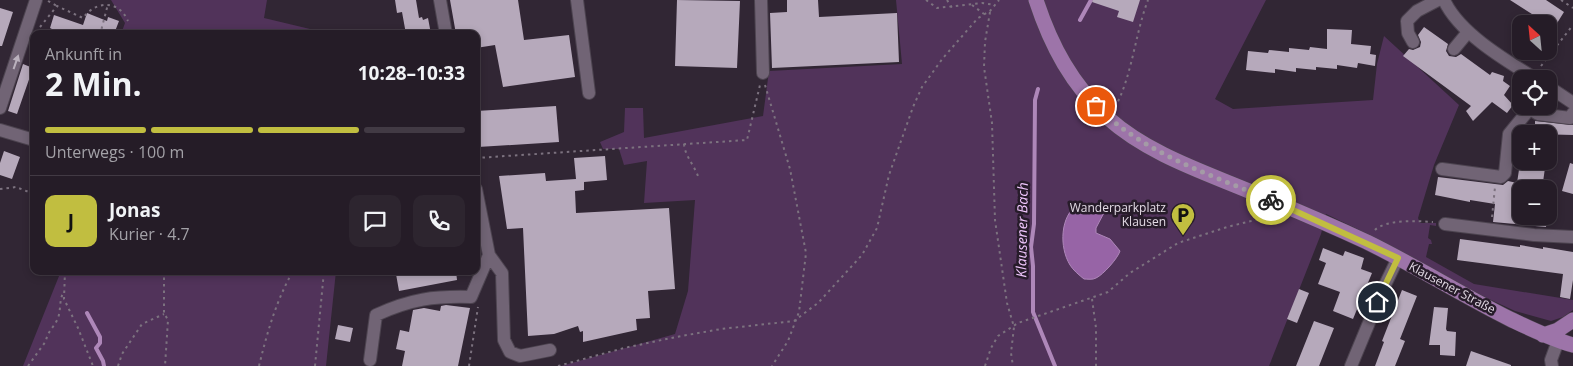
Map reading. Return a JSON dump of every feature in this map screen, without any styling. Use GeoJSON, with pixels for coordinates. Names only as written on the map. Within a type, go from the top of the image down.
{"type":"FeatureCollection","features":[{"type":"Feature","properties":{"kind":"main road","name":"Klausener Straße"},"geometry":{"type":"LineString","coordinates":[[1036,0],[1055,48],[1069,74],[1083,93],[1108,118],[1136,139],[1151,148],[1206,173],[1278,203],[1398,258],[1467,297],[1543,335],[1573,346]]}},
{"type":"Feature","properties":{"kind":"main road"},"geometry":{"type":"LineString","coordinates":[[1543,335],[1558,330],[1573,320]]}},
{"type":"Feature","properties":{"kind":"street"},"geometry":{"type":"LineString","coordinates":[[0,108],[36,0]]}},
{"type":"Feature","properties":{"kind":"street"},"geometry":{"type":"LineString","coordinates":[[440,0],[445,30]]}},
{"type":"Feature","properties":{"kind":"street"},"geometry":{"type":"LineString","coordinates":[[577,0],[589,94]]}},
{"type":"Feature","properties":{"kind":"street"},"geometry":{"type":"LineString","coordinates":[[761,0],[764,72]]}},
{"type":"Feature","properties":{"kind":"street"},"geometry":{"type":"LineString","coordinates":[[1413,42],[1408,33],[1407,21],[1416,11],[1438,0]]}},
{"type":"Feature","properties":{"kind":"street"},"geometry":{"type":"LineString","coordinates":[[1444,0],[1456,20],[1468,32],[1523,70]]}},
{"type":"Feature","properties":{"kind":"street"},"geometry":{"type":"LineString","coordinates":[[1454,49],[1468,32]]}},
{"type":"Feature","properties":{"kind":"street"},"geometry":{"type":"LineString","coordinates":[[1557,92],[1573,103]]}},
{"type":"Feature","properties":{"kind":"street"},"geometry":{"type":"LineString","coordinates":[[1546,115],[1570,118],[1573,114]]}},
{"type":"Feature","properties":{"kind":"street"},"geometry":{"type":"LineString","coordinates":[[1442,169],[1501,177],[1505,173],[1510,134],[1525,115]]}},
{"type":"Feature","properties":{"kind":"street"},"geometry":{"type":"LineString","coordinates":[[0,130],[30,139]]}},
{"type":"Feature","properties":{"kind":"street"},"geometry":{"type":"LineString","coordinates":[[480,209],[489,255],[502,273],[504,340],[510,352],[520,356],[550,350]]}},
{"type":"Feature","properties":{"kind":"street"},"geometry":{"type":"LineString","coordinates":[[1445,224],[1534,235],[1573,237]]}},
{"type":"Feature","properties":{"kind":"street"},"geometry":{"type":"LineString","coordinates":[[370,360],[376,315],[400,303],[440,296],[471,297],[489,255]]}},
{"type":"Feature","properties":{"kind":"street"},"geometry":{"type":"LineString","coordinates":[[1351,366],[1382,289],[1398,258]]}},
{"type":"Feature","properties":{"kind":"street"},"geometry":{"type":"LineString","coordinates":[[1552,366],[1558,341]]}},
{"type":"Feature","properties":{"kind":"path"},"geometry":{"type":"LineString","coordinates":[[45,0],[83,18],[94,5],[108,4],[121,9],[128,21]]}},
{"type":"Feature","properties":{"kind":"path"},"geometry":{"type":"LineString","coordinates":[[926,0],[937,8],[989,3],[995,5]]}},
{"type":"Feature","properties":{"kind":"path"},"geometry":{"type":"LineString","coordinates":[[947,0],[952,8]]}},
{"type":"Feature","properties":{"kind":"path"},"geometry":{"type":"LineString","coordinates":[[558,366],[624,348],[721,328],[794,321],[824,298],[862,255],[877,228],[889,175],[922,87],[943,58],[978,18],[990,11],[999,0]]}},
{"type":"Feature","properties":{"kind":"path"},"geometry":{"type":"LineString","coordinates":[[1116,107],[1124,92],[1140,20],[1148,0]]}},
{"type":"Feature","properties":{"kind":"path"},"geometry":{"type":"LineString","coordinates":[[1561,0],[1573,8]]}},
{"type":"Feature","properties":{"kind":"path"},"geometry":{"type":"LineString","coordinates":[[1568,4],[1569,0]]}},
{"type":"Feature","properties":{"kind":"path"},"geometry":{"type":"LineString","coordinates":[[101,30],[108,4]]}},
{"type":"Feature","properties":{"kind":"path"},"geometry":{"type":"LineString","coordinates":[[972,5],[984,14]]}},
{"type":"Feature","properties":{"kind":"path"},"geometry":{"type":"LineString","coordinates":[[38,30],[57,6]]}},
{"type":"Feature","properties":{"kind":"path"},"geometry":{"type":"LineString","coordinates":[[990,11],[985,42],[984,67],[992,123],[995,220],[1008,303],[1014,327],[1011,353],[1012,366]]}},
{"type":"Feature","properties":{"kind":"path"},"geometry":{"type":"LineString","coordinates":[[1542,64],[1573,25]]}},
{"type":"Feature","properties":{"kind":"path"},"geometry":{"type":"LineString","coordinates":[[764,72],[790,169],[806,254],[802,299],[788,341],[772,366]]}},
{"type":"Feature","properties":{"kind":"path"},"geometry":{"type":"LineString","coordinates":[[480,158],[746,140],[757,98]]}},
{"type":"Feature","properties":{"kind":"path"},"geometry":{"type":"LineString","coordinates":[[684,144],[685,152],[698,176]]}},
{"type":"Feature","properties":{"kind":"path"},"geometry":{"type":"LineString","coordinates":[[0,189],[16,187],[30,192]]}},
{"type":"Feature","properties":{"kind":"path"},"geometry":{"type":"LineString","coordinates":[[1492,217],[1494,196]]}},
{"type":"Feature","properties":{"kind":"path"},"geometry":{"type":"LineString","coordinates":[[986,366],[991,348],[998,336],[1026,319],[1092,299],[1108,292],[1130,273],[1178,243],[1226,227],[1259,219],[1278,203]]}},
{"type":"Feature","properties":{"kind":"path"},"geometry":{"type":"LineString","coordinates":[[1376,229],[1380,226],[1414,220],[1445,224]]}},
{"type":"Feature","properties":{"kind":"path"},"geometry":{"type":"LineString","coordinates":[[65,275],[64,299],[93,366]]}},
{"type":"Feature","properties":{"kind":"path"},"geometry":{"type":"LineString","coordinates":[[164,275],[164,313],[168,320],[165,366]]}},
{"type":"Feature","properties":{"kind":"path"},"geometry":{"type":"LineString","coordinates":[[259,366],[267,332],[281,294],[292,275]]}},
{"type":"Feature","properties":{"kind":"path"},"geometry":{"type":"LineString","coordinates":[[315,366],[324,275]]}},
{"type":"Feature","properties":{"kind":"path"},"geometry":{"type":"LineString","coordinates":[[28,366],[46,341],[46,336],[59,318],[60,300],[64,291]]}},
{"type":"Feature","properties":{"kind":"path"},"geometry":{"type":"LineString","coordinates":[[1092,299],[1096,328],[1096,366]]}},
{"type":"Feature","properties":{"kind":"path"},"geometry":{"type":"LineString","coordinates":[[469,366],[477,311]]}},
{"type":"Feature","properties":{"kind":"path"},"geometry":{"type":"LineString","coordinates":[[118,366],[122,354],[142,324],[164,313]]}},
{"type":"Feature","properties":{"kind":"shaded area"},"geometry":{"type":"Polygon","coordinates":[[[111,0],[267,0],[264,18],[310,30],[122,30],[125,23],[111,0]]]}},
{"type":"Feature","properties":{"kind":"shaded area"},"geometry":{"type":"Polygon","coordinates":[[[896,0],[1266,0],[1215,99],[1233,109],[1373,100],[1377,64],[1384,36],[1459,105],[1434,165],[1418,218],[1420,223],[1436,223],[1436,226],[1430,225],[1428,238],[1432,244],[1429,244],[1426,257],[1474,284],[1573,300],[1573,310],[1563,317],[1551,321],[1515,311],[1476,293],[1376,238],[1326,214],[1321,234],[1269,366],[561,366],[675,334],[688,291],[695,200],[644,203],[647,161],[624,165],[619,149],[603,149],[600,142],[624,132],[625,108],[643,108],[644,138],[763,116],[769,71],[902,64],[896,0]]]}},
{"type":"Feature","properties":{"kind":"shaded area"},"geometry":{"type":"Polygon","coordinates":[[[1078,204],[1098,207],[1103,204],[1107,207],[1096,228],[1096,233],[1110,239],[1120,251],[1106,270],[1093,279],[1084,279],[1074,271],[1066,258],[1064,250],[1063,232],[1065,224],[1072,209],[1078,204]]]}},
{"type":"Feature","properties":{"kind":"shaded area"},"geometry":{"type":"Polygon","coordinates":[[[59,275],[336,275],[326,366],[23,366],[59,275]]]}},
{"type":"Feature","properties":{"kind":"building"},"geometry":{"type":"Polygon","coordinates":[[[395,0],[416,0],[419,18],[422,17],[423,20],[428,18],[430,30],[405,30],[402,12],[397,13],[395,0]]]}},
{"type":"Feature","properties":{"kind":"building"},"geometry":{"type":"Polygon","coordinates":[[[450,0],[518,0],[524,40],[569,35],[575,77],[503,87],[495,45],[480,47],[480,30],[455,30],[450,0]]]}},
{"type":"Feature","properties":{"kind":"building"},"geometry":{"type":"Polygon","coordinates":[[[677,0],[740,1],[737,68],[675,66],[677,0]]]}},
{"type":"Feature","properties":{"kind":"building"},"geometry":{"type":"Polygon","coordinates":[[[787,0],[818,0],[819,17],[897,13],[899,62],[772,68],[770,13],[787,12],[787,0]]]}},
{"type":"Feature","properties":{"kind":"building"},"geometry":{"type":"Polygon","coordinates":[[[1093,0],[1140,0],[1133,22],[1117,17],[1119,11],[1092,2],[1093,0]]]}},
{"type":"Feature","properties":{"kind":"building"},"geometry":{"type":"Polygon","coordinates":[[[1510,0],[1546,0],[1564,12],[1558,22],[1558,15],[1534,15],[1510,0]]]}},
{"type":"Feature","properties":{"kind":"building"},"geometry":{"type":"Polygon","coordinates":[[[0,8],[13,12],[2,46],[0,46],[0,8]]]}},
{"type":"Feature","properties":{"kind":"building"},"geometry":{"type":"Polygon","coordinates":[[[87,13],[107,21],[108,17],[119,21],[116,30],[54,30],[50,28],[54,15],[83,25],[87,13]]]}},
{"type":"Feature","properties":{"kind":"building"},"geometry":{"type":"Polygon","coordinates":[[[1424,27],[1448,44],[1446,51],[1449,56],[1456,57],[1461,54],[1490,75],[1492,72],[1504,76],[1503,81],[1510,86],[1504,95],[1512,104],[1507,113],[1492,102],[1473,121],[1466,111],[1471,106],[1403,56],[1409,49],[1413,50],[1420,47],[1421,42],[1418,35],[1424,27]]]}},
{"type":"Feature","properties":{"kind":"building"},"geometry":{"type":"Polygon","coordinates":[[[1327,29],[1352,30],[1351,44],[1371,46],[1370,54],[1376,55],[1375,66],[1358,63],[1357,68],[1337,65],[1337,69],[1316,67],[1316,70],[1296,68],[1296,72],[1275,69],[1275,73],[1246,70],[1248,51],[1268,53],[1269,50],[1289,52],[1289,48],[1309,50],[1310,47],[1327,49],[1327,29]]]}},
{"type":"Feature","properties":{"kind":"building"},"geometry":{"type":"Polygon","coordinates":[[[23,64],[30,67],[30,77],[17,114],[8,111],[23,64]]]}},
{"type":"Feature","properties":{"kind":"building"},"geometry":{"type":"Polygon","coordinates":[[[556,106],[559,142],[480,147],[480,111],[556,106]]]}},
{"type":"Feature","properties":{"kind":"building"},"geometry":{"type":"Polygon","coordinates":[[[1535,121],[1573,125],[1573,135],[1557,135],[1557,125],[1535,125],[1535,121]]]}},
{"type":"Feature","properties":{"kind":"building"},"geometry":{"type":"Polygon","coordinates":[[[4,151],[20,157],[12,179],[0,175],[0,163],[4,151]]]}},
{"type":"Feature","properties":{"kind":"building"},"geometry":{"type":"Polygon","coordinates":[[[605,156],[607,180],[584,182],[584,190],[575,191],[576,213],[669,208],[675,289],[648,291],[650,318],[636,319],[637,330],[583,342],[583,331],[580,332],[578,326],[554,334],[528,336],[523,228],[507,229],[499,176],[545,173],[546,181],[576,179],[574,158],[605,156]]]}},
{"type":"Feature","properties":{"kind":"building"},"geometry":{"type":"Polygon","coordinates":[[[1570,163],[1573,164],[1573,194],[1562,191],[1570,163]]]}},
{"type":"Feature","properties":{"kind":"building"},"geometry":{"type":"Polygon","coordinates":[[[1519,170],[1545,170],[1543,180],[1517,180],[1519,170]]]}},
{"type":"Feature","properties":{"kind":"building"},"geometry":{"type":"Polygon","coordinates":[[[1438,177],[1503,185],[1508,181],[1512,182],[1512,224],[1493,222],[1495,204],[1470,200],[1470,202],[1435,195],[1438,177]]]}},
{"type":"Feature","properties":{"kind":"building"},"geometry":{"type":"Polygon","coordinates":[[[1525,225],[1546,225],[1546,227],[1525,225]]]}},
{"type":"Feature","properties":{"kind":"building"},"geometry":{"type":"Polygon","coordinates":[[[1460,239],[1520,247],[1520,245],[1543,249],[1543,247],[1573,252],[1573,280],[1570,299],[1560,297],[1563,274],[1457,260],[1460,239]]]}},
{"type":"Feature","properties":{"kind":"building"},"geometry":{"type":"Polygon","coordinates":[[[1323,248],[1343,256],[1345,251],[1364,258],[1361,269],[1372,273],[1353,319],[1333,311],[1340,292],[1318,284],[1326,263],[1319,260],[1323,248]]]}},
{"type":"Feature","properties":{"kind":"building"},"geometry":{"type":"Polygon","coordinates":[[[396,275],[456,275],[457,280],[399,291],[396,275]]]}},
{"type":"Feature","properties":{"kind":"building"},"geometry":{"type":"Polygon","coordinates":[[[1299,289],[1309,293],[1297,323],[1287,319],[1299,289]]]}},
{"type":"Feature","properties":{"kind":"building"},"geometry":{"type":"Polygon","coordinates":[[[1402,290],[1417,296],[1400,339],[1405,341],[1395,366],[1375,366],[1384,342],[1382,341],[1402,290]]]}},
{"type":"Feature","properties":{"kind":"building"},"geometry":{"type":"Polygon","coordinates":[[[441,306],[470,308],[458,366],[402,366],[405,351],[396,349],[400,330],[409,332],[413,310],[424,308],[440,311],[441,306]]]}},
{"type":"Feature","properties":{"kind":"building"},"geometry":{"type":"Polygon","coordinates":[[[1434,307],[1448,308],[1446,329],[1447,331],[1456,332],[1455,356],[1440,355],[1440,345],[1429,345],[1434,307]]]}},
{"type":"Feature","properties":{"kind":"building"},"geometry":{"type":"Polygon","coordinates":[[[1314,321],[1334,328],[1319,366],[1296,366],[1314,321]]]}},
{"type":"Feature","properties":{"kind":"building"},"geometry":{"type":"Polygon","coordinates":[[[338,325],[353,328],[350,342],[335,339],[338,325]]]}},
{"type":"Feature","properties":{"kind":"building"},"geometry":{"type":"Polygon","coordinates":[[[1471,351],[1511,365],[1511,366],[1466,366],[1471,351]]]}},
{"type":"Feature","properties":{"kind":"waterway","name":"Klausener Bach"},"geometry":{"type":"LineString","coordinates":[[1080,20],[1091,0]]}},
{"type":"Feature","properties":{"kind":"waterway","name":"Klausener Bach"},"geometry":{"type":"LineString","coordinates":[[1038,89],[1035,100],[1034,224],[1031,247],[1033,312],[1055,366]]}},
{"type":"Feature","properties":{"kind":"waterway"},"geometry":{"type":"LineString","coordinates":[[87,313],[100,337],[100,343],[96,348],[104,366]]}},
{"type":"Feature","properties":{"kind":"way so far"},"geometry":{"type":"LineString","coordinates":[[1096,106],[1123,130],[1151,148],[1271,200]]}},
{"type":"Feature","properties":{"kind":"place","name":"Wanderparkplatz Klausen"},"geometry":{"type":"Point","coordinates":[1183,236]}},
{"type":"Feature","properties":{"kind":"route"},"geometry":{"type":"LineString","coordinates":[[1271,200],[1398,258],[1377,302]]}}]}
